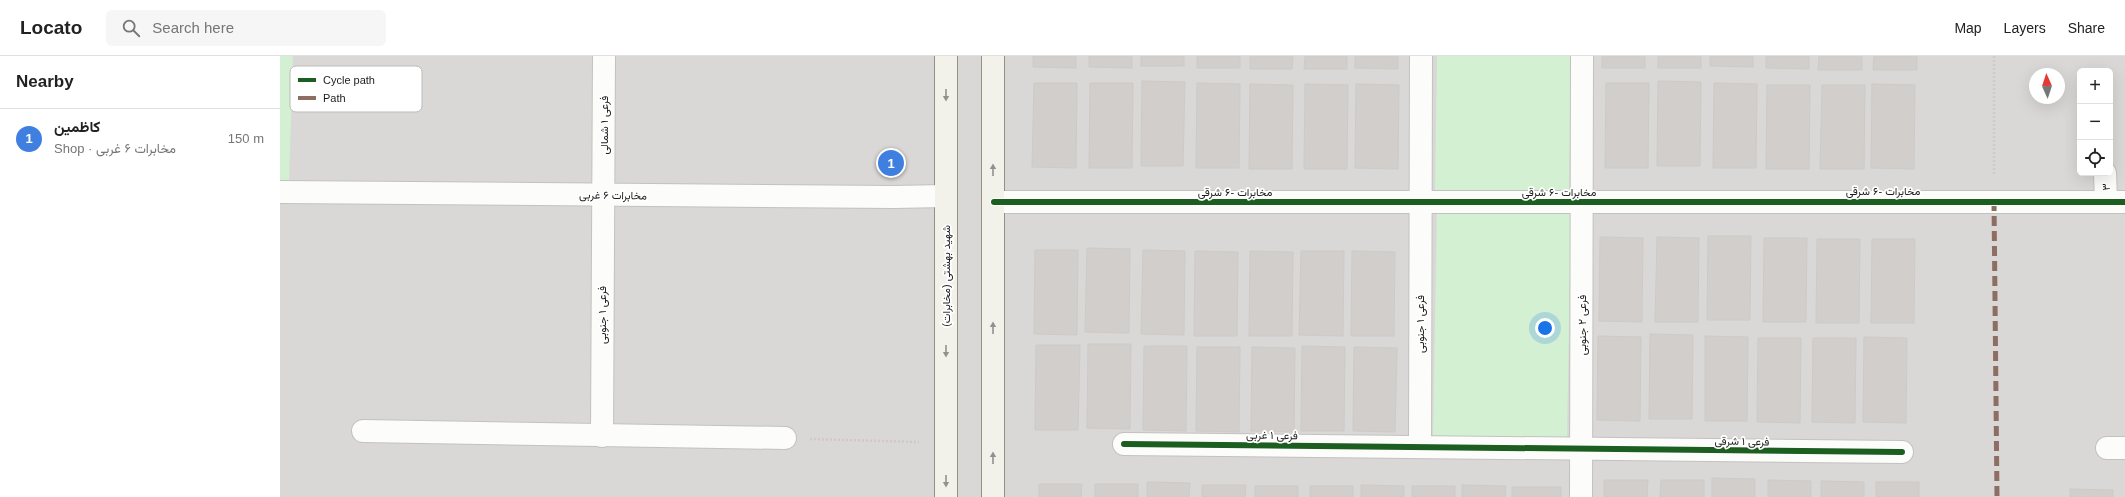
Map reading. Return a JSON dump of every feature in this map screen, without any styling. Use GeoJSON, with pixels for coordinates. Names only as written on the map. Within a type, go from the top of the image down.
{"type":"FeatureCollection","features":[{"type":"Feature","properties":{"kind":"main road","name":"شهید بهشتی (مخابرات)"},"geometry":{"type":"LineString","coordinates":[[946,56],[946,497]]}},
{"type":"Feature","properties":{"kind":"main road"},"geometry":{"type":"LineString","coordinates":[[993,497],[994,56]]}},
{"type":"Feature","properties":{"kind":"street","name":"فرعی ۱ شمالی"},"geometry":{"type":"LineString","coordinates":[[603,195],[604,56]]}},
{"type":"Feature","properties":{"kind":"street","name":"فرعی ۱ جنوبی"},"geometry":{"type":"LineString","coordinates":[[1420,447],[1421,56]]}},
{"type":"Feature","properties":{"kind":"street","name":"فرعی ۲ جنوبی"},"geometry":{"type":"LineString","coordinates":[[1582,56],[1582,449]]}},
{"type":"Feature","properties":{"kind":"street","name":"۳"},"geometry":{"type":"LineString","coordinates":[[2106,176],[2116,202]]}},
{"type":"Feature","properties":{"kind":"street","name":"مخابرات ۶ غربی"},"geometry":{"type":"LineString","coordinates":[[280,192],[946,196]]}},
{"type":"Feature","properties":{"kind":"street","name":"فرعی ۱ جنوبی"},"geometry":{"type":"LineString","coordinates":[[602,436],[603,195]]}},
{"type":"Feature","properties":{"kind":"street","name":"مخابرات -۶ شرقی"},"geometry":{"type":"LineString","coordinates":[[994,202],[2116,202]]}},
{"type":"Feature","properties":{"kind":"street"},"geometry":{"type":"LineString","coordinates":[[363,431],[785,438]]}},
{"type":"Feature","properties":{"kind":"street","name":"فرعی ۱ غربی"},"geometry":{"type":"LineString","coordinates":[[1124,444],[1582,449]]}},
{"type":"Feature","properties":{"kind":"street"},"geometry":{"type":"LineString","coordinates":[[1581,497],[1582,449]]}},
{"type":"Feature","properties":{"kind":"street","name":"فرعی ۱ شرقی"},"geometry":{"type":"LineString","coordinates":[[1582,449],[1902,452]]}},
{"type":"Feature","properties":{"kind":"path"},"geometry":{"type":"LineString","coordinates":[[1994,56],[1994,201]]}},
{"type":"Feature","properties":{"kind":"path"},"geometry":{"type":"LineString","coordinates":[[785,438],[946,443]]}},
{"type":"Feature","properties":{"kind":"shaded area"},"geometry":{"type":"Polygon","coordinates":[[[280,56],[2125,56],[2125,497],[280,497],[280,56]]]}},
{"type":"Feature","properties":{"kind":"green space"},"geometry":{"type":"Polygon","coordinates":[[[280,56],[293,56],[293,66],[290,66],[290,112],[291,112],[289,181],[280,181],[280,56]]]}},
{"type":"Feature","properties":{"kind":"green space"},"geometry":{"type":"Polygon","coordinates":[[[1437,56],[1571,56],[1569,193],[1435,191],[1437,56]]]}},
{"type":"Feature","properties":{"kind":"green space"},"geometry":{"type":"Polygon","coordinates":[[[1437,207],[1571,209],[1567,439],[1433,437],[1437,207]]]}},
{"type":"Feature","properties":{"kind":"building"},"geometry":{"type":"Polygon","coordinates":[[[1033,56],[1076,56],[1076,68],[1033,67],[1033,56]]]}},
{"type":"Feature","properties":{"kind":"building"},"geometry":{"type":"Polygon","coordinates":[[[1089,56],[1132,56],[1132,68],[1089,67],[1089,56]]]}},
{"type":"Feature","properties":{"kind":"building"},"geometry":{"type":"Polygon","coordinates":[[[1141,56],[1184,56],[1184,66],[1141,66],[1141,56]]]}},
{"type":"Feature","properties":{"kind":"building"},"geometry":{"type":"Polygon","coordinates":[[[1197,56],[1240,56],[1240,68],[1197,68],[1197,56]]]}},
{"type":"Feature","properties":{"kind":"building"},"geometry":{"type":"Polygon","coordinates":[[[1250,56],[1293,56],[1292,69],[1250,69],[1250,56]]]}},
{"type":"Feature","properties":{"kind":"building"},"geometry":{"type":"Polygon","coordinates":[[[1305,56],[1347,56],[1347,69],[1304,69],[1305,56]]]}},
{"type":"Feature","properties":{"kind":"building"},"geometry":{"type":"Polygon","coordinates":[[[1355,56],[1398,56],[1398,69],[1355,68],[1355,56]]]}},
{"type":"Feature","properties":{"kind":"building"},"geometry":{"type":"Polygon","coordinates":[[[1602,56],[1645,56],[1645,68],[1602,68],[1602,56]]]}},
{"type":"Feature","properties":{"kind":"building"},"geometry":{"type":"Polygon","coordinates":[[[1658,56],[1701,56],[1701,68],[1658,68],[1658,56]]]}},
{"type":"Feature","properties":{"kind":"building"},"geometry":{"type":"Polygon","coordinates":[[[1710,56],[1753,56],[1753,67],[1710,66],[1710,56]]]}},
{"type":"Feature","properties":{"kind":"building"},"geometry":{"type":"Polygon","coordinates":[[[1766,56],[1809,56],[1809,69],[1766,68],[1766,56]]]}},
{"type":"Feature","properties":{"kind":"building"},"geometry":{"type":"Polygon","coordinates":[[[1819,56],[1862,56],[1862,70],[1818,70],[1819,56]]]}},
{"type":"Feature","properties":{"kind":"building"},"geometry":{"type":"Polygon","coordinates":[[[1874,56],[1917,56],[1917,70],[1873,70],[1874,56]]]}},
{"type":"Feature","properties":{"kind":"building"},"geometry":{"type":"Polygon","coordinates":[[[1142,81],[1185,82],[1183,166],[1141,166],[1142,81]]]}},
{"type":"Feature","properties":{"kind":"building"},"geometry":{"type":"Polygon","coordinates":[[[1658,81],[1701,82],[1700,166],[1657,166],[1658,81]]]}},
{"type":"Feature","properties":{"kind":"building"},"geometry":{"type":"Polygon","coordinates":[[[1034,83],[1077,83],[1076,168],[1032,167],[1034,83]]]}},
{"type":"Feature","properties":{"kind":"building"},"geometry":{"type":"Polygon","coordinates":[[[1090,83],[1133,83],[1132,168],[1089,168],[1090,83]]]}},
{"type":"Feature","properties":{"kind":"building"},"geometry":{"type":"Polygon","coordinates":[[[1197,83],[1240,84],[1239,168],[1196,168],[1197,83]]]}},
{"type":"Feature","properties":{"kind":"building"},"geometry":{"type":"Polygon","coordinates":[[[1606,83],[1649,83],[1648,168],[1605,168],[1606,83]]]}},
{"type":"Feature","properties":{"kind":"building"},"geometry":{"type":"Polygon","coordinates":[[[1714,83],[1757,84],[1756,168],[1713,168],[1714,83]]]}},
{"type":"Feature","properties":{"kind":"building"},"geometry":{"type":"Polygon","coordinates":[[[1250,84],[1293,85],[1292,169],[1249,169],[1250,84]]]}},
{"type":"Feature","properties":{"kind":"building"},"geometry":{"type":"Polygon","coordinates":[[[1305,84],[1348,85],[1347,169],[1304,169],[1305,84]]]}},
{"type":"Feature","properties":{"kind":"building"},"geometry":{"type":"Polygon","coordinates":[[[1356,84],[1399,85],[1398,169],[1355,168],[1356,84]]]}},
{"type":"Feature","properties":{"kind":"building"},"geometry":{"type":"Polygon","coordinates":[[[1872,84],[1915,85],[1914,169],[1871,168],[1872,84]]]}},
{"type":"Feature","properties":{"kind":"building"},"geometry":{"type":"Polygon","coordinates":[[[1767,85],[1810,85],[1809,169],[1766,169],[1767,85]]]}},
{"type":"Feature","properties":{"kind":"building"},"geometry":{"type":"Polygon","coordinates":[[[1822,85],[1865,85],[1864,169],[1820,169],[1822,85]]]}},
{"type":"Feature","properties":{"kind":"building"},"geometry":{"type":"Polygon","coordinates":[[[1708,236],[1751,236],[1750,320],[1707,320],[1708,236]]]}},
{"type":"Feature","properties":{"kind":"building"},"geometry":{"type":"Polygon","coordinates":[[[1600,237],[1643,238],[1642,322],[1599,321],[1600,237]]]}},
{"type":"Feature","properties":{"kind":"building"},"geometry":{"type":"Polygon","coordinates":[[[1657,237],[1699,238],[1698,322],[1655,322],[1657,237]]]}},
{"type":"Feature","properties":{"kind":"building"},"geometry":{"type":"Polygon","coordinates":[[[1764,238],[1807,238],[1806,322],[1763,322],[1764,238]]]}},
{"type":"Feature","properties":{"kind":"building"},"geometry":{"type":"Polygon","coordinates":[[[1817,239],[1860,239],[1859,323],[1816,323],[1817,239]]]}},
{"type":"Feature","properties":{"kind":"building"},"geometry":{"type":"Polygon","coordinates":[[[1872,239],[1915,239],[1914,323],[1871,323],[1872,239]]]}},
{"type":"Feature","properties":{"kind":"building"},"geometry":{"type":"Polygon","coordinates":[[[1087,248],[1130,249],[1129,333],[1085,332],[1087,248]]]}},
{"type":"Feature","properties":{"kind":"building"},"geometry":{"type":"Polygon","coordinates":[[[1035,250],[1078,250],[1077,335],[1034,334],[1035,250]]]}},
{"type":"Feature","properties":{"kind":"building"},"geometry":{"type":"Polygon","coordinates":[[[1143,250],[1185,251],[1184,335],[1141,334],[1143,250]]]}},
{"type":"Feature","properties":{"kind":"building"},"geometry":{"type":"Polygon","coordinates":[[[1195,251],[1238,252],[1237,336],[1194,336],[1195,251]]]}},
{"type":"Feature","properties":{"kind":"building"},"geometry":{"type":"Polygon","coordinates":[[[1250,251],[1293,252],[1292,336],[1249,336],[1250,251]]]}},
{"type":"Feature","properties":{"kind":"building"},"geometry":{"type":"Polygon","coordinates":[[[1301,251],[1344,251],[1343,336],[1299,335],[1301,251]]]}},
{"type":"Feature","properties":{"kind":"building"},"geometry":{"type":"Polygon","coordinates":[[[1352,251],[1395,252],[1394,336],[1351,336],[1352,251]]]}},
{"type":"Feature","properties":{"kind":"building"},"geometry":{"type":"Polygon","coordinates":[[[1650,334],[1693,335],[1692,419],[1649,419],[1650,334]]]}},
{"type":"Feature","properties":{"kind":"building"},"geometry":{"type":"Polygon","coordinates":[[[1598,336],[1641,337],[1640,421],[1597,420],[1598,336]]]}},
{"type":"Feature","properties":{"kind":"building"},"geometry":{"type":"Polygon","coordinates":[[[1705,336],[1748,337],[1747,421],[1705,421],[1705,336]]]}},
{"type":"Feature","properties":{"kind":"building"},"geometry":{"type":"Polygon","coordinates":[[[1864,337],[1907,338],[1906,423],[1863,422],[1864,337]]]}},
{"type":"Feature","properties":{"kind":"building"},"geometry":{"type":"Polygon","coordinates":[[[1758,338],[1801,338],[1800,423],[1757,422],[1758,338]]]}},
{"type":"Feature","properties":{"kind":"building"},"geometry":{"type":"Polygon","coordinates":[[[1813,338],[1856,338],[1855,423],[1812,422],[1813,338]]]}},
{"type":"Feature","properties":{"kind":"building"},"geometry":{"type":"Polygon","coordinates":[[[1088,344],[1131,344],[1130,429],[1087,428],[1088,344]]]}},
{"type":"Feature","properties":{"kind":"building"},"geometry":{"type":"Polygon","coordinates":[[[1036,345],[1080,345],[1078,430],[1035,430],[1036,345]]]}},
{"type":"Feature","properties":{"kind":"building"},"geometry":{"type":"Polygon","coordinates":[[[1144,346],[1187,346],[1186,431],[1143,430],[1144,346]]]}},
{"type":"Feature","properties":{"kind":"building"},"geometry":{"type":"Polygon","coordinates":[[[1302,346],[1345,347],[1344,431],[1301,431],[1302,346]]]}},
{"type":"Feature","properties":{"kind":"building"},"geometry":{"type":"Polygon","coordinates":[[[1197,347],[1240,347],[1239,432],[1196,431],[1197,347]]]}},
{"type":"Feature","properties":{"kind":"building"},"geometry":{"type":"Polygon","coordinates":[[[1252,347],[1295,348],[1294,432],[1251,431],[1252,347]]]}},
{"type":"Feature","properties":{"kind":"building"},"geometry":{"type":"Polygon","coordinates":[[[1354,347],[1397,348],[1395,432],[1353,431],[1354,347]]]}},
{"type":"Feature","properties":{"kind":"building"},"geometry":{"type":"Polygon","coordinates":[[[1712,478],[1755,479],[1755,497],[1712,497],[1712,478]]]}},
{"type":"Feature","properties":{"kind":"building"},"geometry":{"type":"Polygon","coordinates":[[[1604,480],[1648,480],[1647,497],[1604,497],[1604,480]]]}},
{"type":"Feature","properties":{"kind":"building"},"geometry":{"type":"Polygon","coordinates":[[[1661,480],[1704,480],[1704,497],[1660,497],[1661,480]]]}},
{"type":"Feature","properties":{"kind":"building"},"geometry":{"type":"Polygon","coordinates":[[[1768,480],[1811,481],[1811,497],[1768,497],[1768,480]]]}},
{"type":"Feature","properties":{"kind":"building"},"geometry":{"type":"Polygon","coordinates":[[[1821,481],[1864,482],[1864,497],[1821,497],[1821,481]]]}},
{"type":"Feature","properties":{"kind":"building"},"geometry":{"type":"Polygon","coordinates":[[[1147,482],[1190,483],[1189,497],[1147,497],[1147,482]]]}},
{"type":"Feature","properties":{"kind":"building"},"geometry":{"type":"Polygon","coordinates":[[[1876,482],[1919,482],[1919,497],[1876,497],[1876,482]]]}},
{"type":"Feature","properties":{"kind":"building"},"geometry":{"type":"Polygon","coordinates":[[[1039,484],[1082,484],[1081,497],[1039,497],[1039,484]]]}},
{"type":"Feature","properties":{"kind":"building"},"geometry":{"type":"Polygon","coordinates":[[[1095,484],[1138,484],[1138,497],[1095,497],[1095,484]]]}},
{"type":"Feature","properties":{"kind":"building"},"geometry":{"type":"Polygon","coordinates":[[[1202,485],[1246,485],[1245,497],[1202,497],[1202,485]]]}},
{"type":"Feature","properties":{"kind":"building"},"geometry":{"type":"Polygon","coordinates":[[[1361,485],[1404,486],[1404,497],[1361,497],[1361,485]]]}},
{"type":"Feature","properties":{"kind":"building"},"geometry":{"type":"Polygon","coordinates":[[[1462,485],[1506,486],[1505,497],[1462,497],[1462,485]]]}},
{"type":"Feature","properties":{"kind":"building"},"geometry":{"type":"Polygon","coordinates":[[[1255,486],[1298,486],[1298,497],[1255,497],[1255,486]]]}},
{"type":"Feature","properties":{"kind":"building"},"geometry":{"type":"Polygon","coordinates":[[[1310,486],[1353,486],[1353,497],[1310,497],[1310,486]]]}},
{"type":"Feature","properties":{"kind":"building"},"geometry":{"type":"Polygon","coordinates":[[[1412,486],[1455,486],[1455,497],[1412,497],[1412,486]]]}},
{"type":"Feature","properties":{"kind":"building"},"geometry":{"type":"Polygon","coordinates":[[[1512,487],[1561,487],[1561,497],[1512,497],[1512,487]]]}},
{"type":"Feature","properties":{"kind":"building"},"geometry":{"type":"Polygon","coordinates":[[[2070,489],[2113,490],[2113,497],[2070,497],[2070,489]]]}},
{"type":"Feature","properties":{"kind":"marked path"},"geometry":{"type":"LineString","coordinates":[[1994,201],[1997,497]]}},
{"type":"Feature","properties":{"kind":"cycle path"},"geometry":{"type":"LineString","coordinates":[[994,202],[2125,202]]}},
{"type":"Feature","properties":{"kind":"cycle path"},"geometry":{"type":"LineString","coordinates":[[1124,444],[1902,452]]}},
{"type":"Feature","properties":{"kind":"place","name":"کاظمین"},"geometry":{"type":"Point","coordinates":[891,163]}}]}
